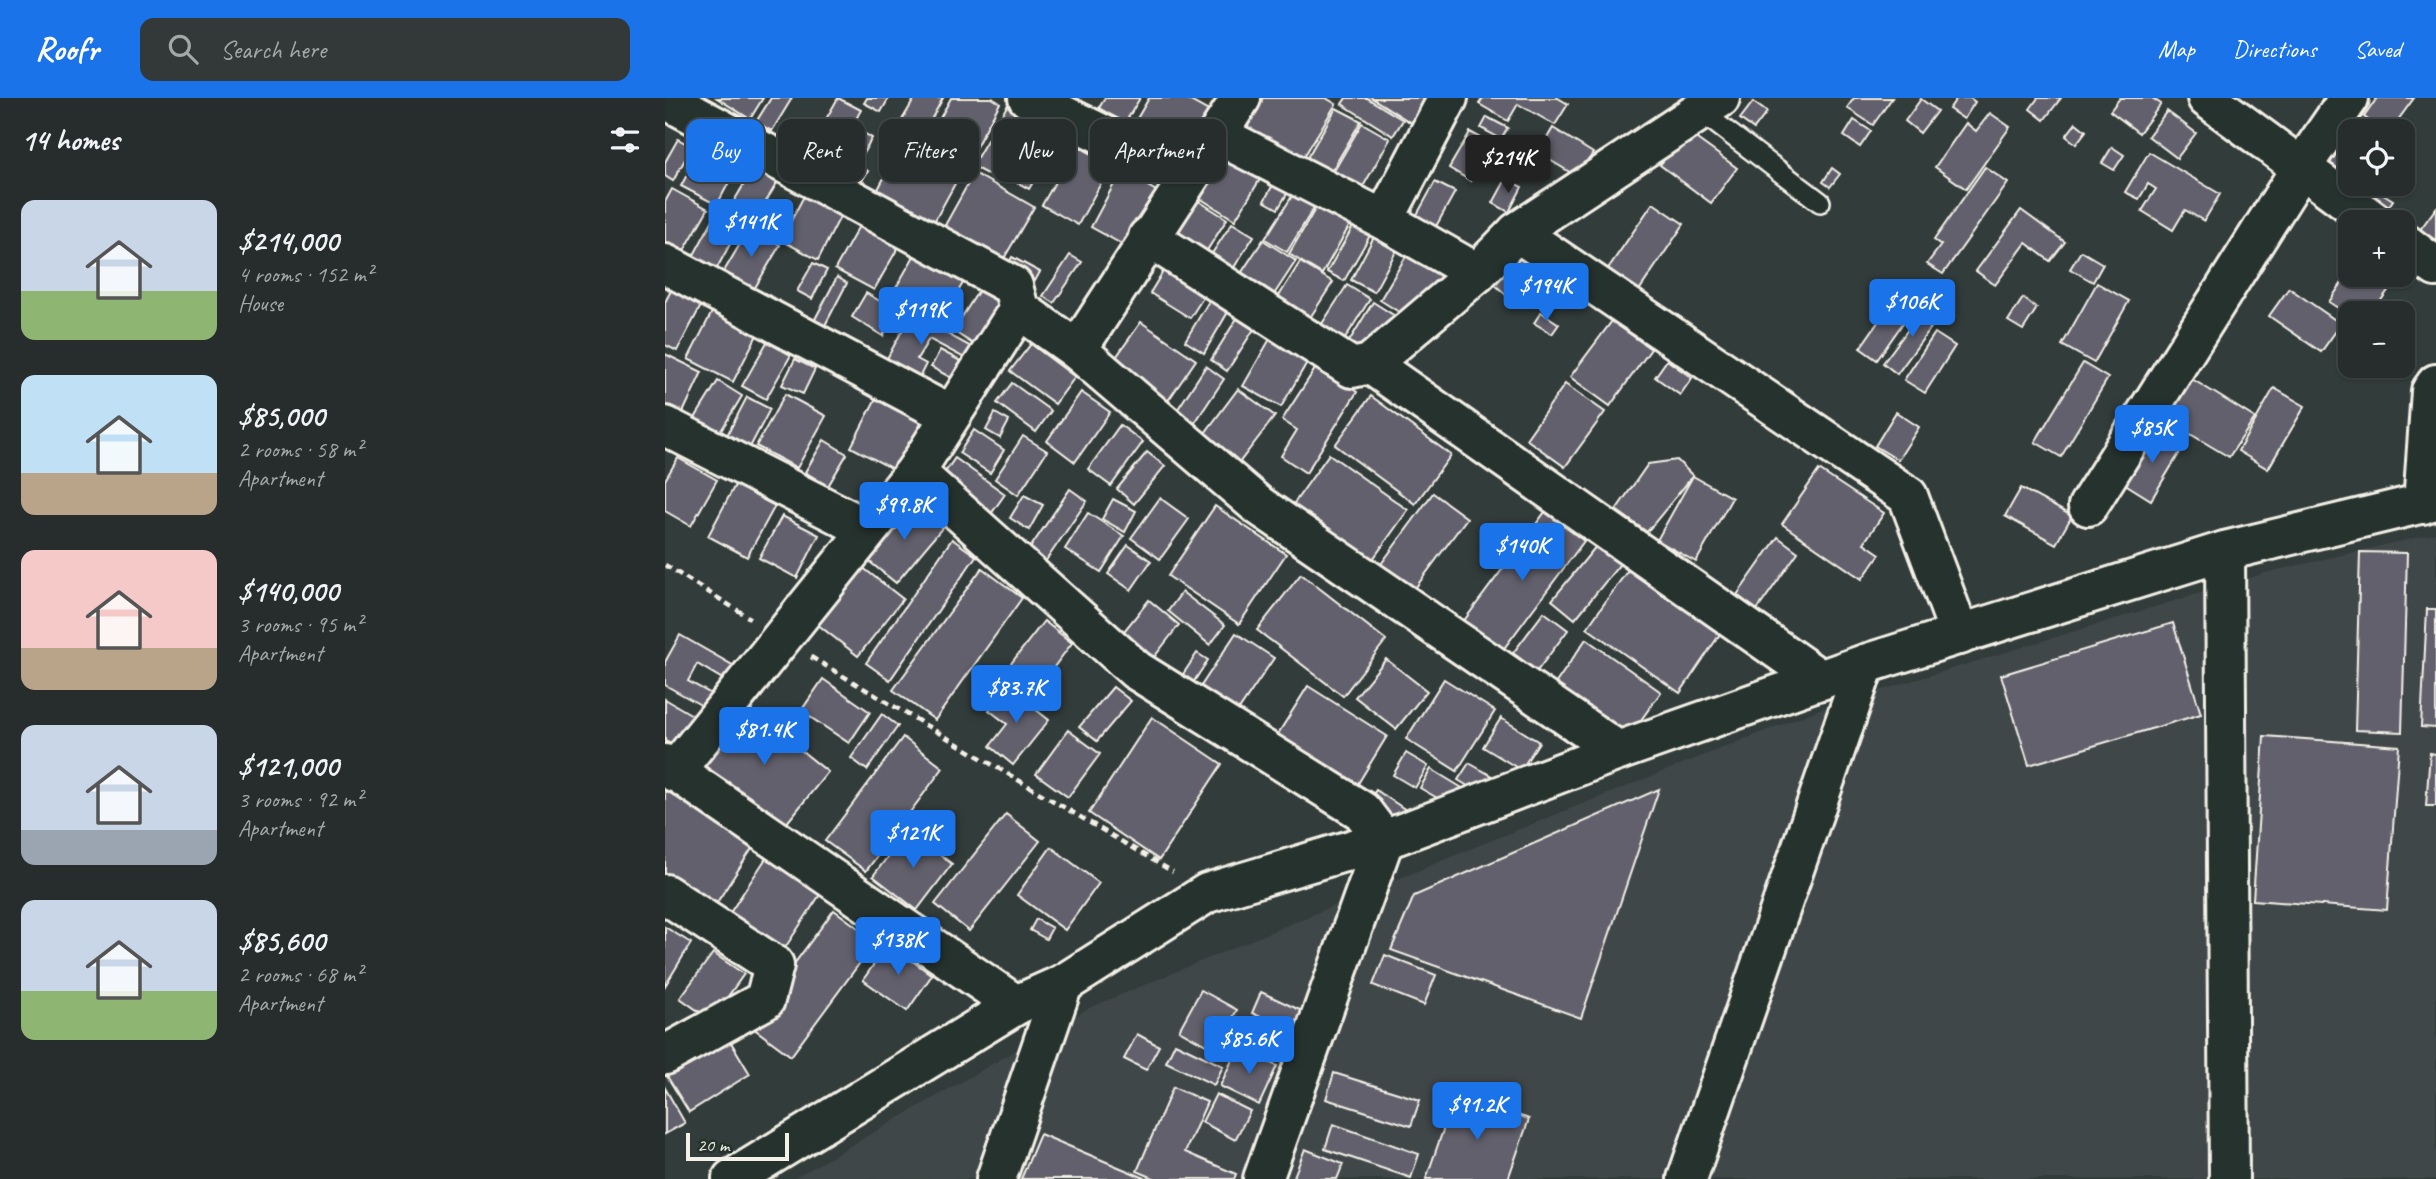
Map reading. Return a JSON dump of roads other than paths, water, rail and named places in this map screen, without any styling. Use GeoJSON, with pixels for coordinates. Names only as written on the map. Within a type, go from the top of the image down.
{"type":"FeatureCollection","features":[{"type":"Feature","properties":{"kind":"street"},"geometry":{"type":"LineString","coordinates":[[1028,98],[1090,128]]}},
{"type":"Feature","properties":{"kind":"street"},"geometry":{"type":"LineString","coordinates":[[1226,122],[1241,98]]}},
{"type":"Feature","properties":{"kind":"street"},"geometry":{"type":"LineString","coordinates":[[1384,220],[1448,98]]}},
{"type":"Feature","properties":{"kind":"street"},"geometry":{"type":"LineString","coordinates":[[2207,98],[2359,210]]}},
{"type":"Feature","properties":{"kind":"street"},"geometry":{"type":"LineString","coordinates":[[2088,506],[2301,168],[2349,98]]}},
{"type":"Feature","properties":{"kind":"street"},"geometry":{"type":"LineString","coordinates":[[665,99],[1013,286],[1019,309],[1077,350],[1258,505],[1618,751]]}},
{"type":"Feature","properties":{"kind":"street"},"geometry":{"type":"LineString","coordinates":[[1148,237],[1352,368],[1370,364],[1477,273],[1517,232],[1702,102]]}},
{"type":"Feature","properties":{"kind":"street"},"geometry":{"type":"LineString","coordinates":[[1226,139],[1384,220],[1477,273]]}},
{"type":"Feature","properties":{"kind":"street"},"geometry":{"type":"LineString","coordinates":[[1077,350],[1184,182]]}},
{"type":"Feature","properties":{"kind":"street"},"geometry":{"type":"LineString","coordinates":[[1517,232],[1908,496],[1960,635]]}},
{"type":"Feature","properties":{"kind":"street"},"geometry":{"type":"LineString","coordinates":[[2415,251],[2436,267]]}},
{"type":"Feature","properties":{"kind":"street"},"geometry":{"type":"LineString","coordinates":[[665,264],[950,415]]}},
{"type":"Feature","properties":{"kind":"street"},"geometry":{"type":"LineString","coordinates":[[1016,1005],[670,768],[783,641],[867,529],[915,472],[1019,309]]}},
{"type":"Feature","properties":{"kind":"street"},"geometry":{"type":"LineString","coordinates":[[1370,364],[1821,680]]}},
{"type":"Feature","properties":{"kind":"street"},"geometry":{"type":"LineString","coordinates":[[732,1179],[1016,1005],[1063,984],[1207,893],[1384,840],[1618,751],[1865,664],[2225,551],[2429,502],[2431,391],[2436,384]]}},
{"type":"Feature","properties":{"kind":"street"},"geometry":{"type":"LineString","coordinates":[[665,426],[867,529]]}},
{"type":"Feature","properties":{"kind":"street"},"geometry":{"type":"LineString","coordinates":[[915,472],[1136,670],[1362,811],[1384,840]]}},
{"type":"Feature","properties":{"kind":"street"},"geometry":{"type":"LineString","coordinates":[[2225,551],[2229,1179]]}},
{"type":"Feature","properties":{"kind":"street"},"geometry":{"type":"LineString","coordinates":[[1687,1179],[1865,664]]}},
{"type":"Feature","properties":{"kind":"street"},"geometry":{"type":"LineString","coordinates":[[1263,1179],[1384,840]]}},
{"type":"Feature","properties":{"kind":"street"},"geometry":{"type":"LineString","coordinates":[[665,894],[774,965],[765,1000],[665,1055]]}},
{"type":"Feature","properties":{"kind":"street"},"geometry":{"type":"LineString","coordinates":[[996,1179],[1063,984]]}},
{"type":"Feature","properties":{"kind":"lane"},"geometry":{"type":"LineString","coordinates":[[1702,102],[1820,202]]}}]}
